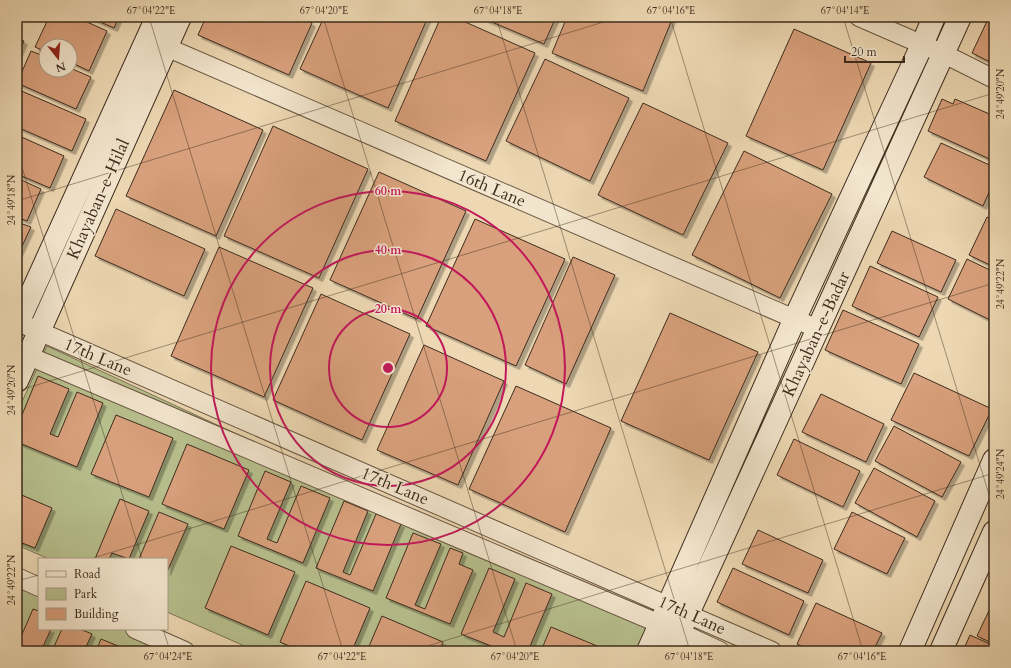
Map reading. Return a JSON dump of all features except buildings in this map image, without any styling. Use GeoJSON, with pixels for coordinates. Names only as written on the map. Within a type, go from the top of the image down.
{"type":"FeatureCollection","features":[{"type":"Feature","properties":{"kind":"main road"},"geometry":{"type":"LineString","coordinates":[[17,323],[157,17]]}},
{"type":"Feature","properties":{"kind":"main road","name":"Khayaban-e-Hilal"},"geometry":{"type":"LineString","coordinates":[[17,381],[23,353],[38,331],[180,17]]}},
{"type":"Feature","properties":{"kind":"main road","name":"Khayaban-e-Badar"},"geometry":{"type":"LineString","coordinates":[[673,625],[795,318],[934,17]]}},
{"type":"Feature","properties":{"kind":"main road","name":"Khayaban-e-Badar"},"geometry":{"type":"LineString","coordinates":[[648,651],[673,625],[818,329],[960,17]]}},
{"type":"Feature","properties":{"kind":"main road"},"geometry":{"type":"LineString","coordinates":[[910,651],[994,460]]}},
{"type":"Feature","properties":{"kind":"main road"},"geometry":{"type":"LineString","coordinates":[[941,651],[994,532]]}},
{"type":"Feature","properties":{"kind":"street"},"geometry":{"type":"LineString","coordinates":[[859,17],[944,54],[994,79]]}},
{"type":"Feature","properties":{"kind":"street","name":"16th Lane"},"geometry":{"type":"LineString","coordinates":[[166,48],[818,329]]}},
{"type":"Feature","properties":{"kind":"street","name":"17th Lane"},"geometry":{"type":"LineString","coordinates":[[17,323],[38,331],[673,625],[720,651]]}},
{"type":"Feature","properties":{"kind":"street","name":"17th Lane"},"geometry":{"type":"LineString","coordinates":[[23,353],[673,625],[772,651]]}},
{"type":"Feature","properties":{"kind":"street"},"geometry":{"type":"LineString","coordinates":[[17,577],[38,587]]}},
{"type":"Feature","properties":{"kind":"street"},"geometry":{"type":"LineString","coordinates":[[137,630],[186,651]]}},
{"type":"Feature","properties":{"kind":"green space"},"geometry":{"type":"Polygon","coordinates":[[[47,346],[648,625],[636,651],[256,651],[168,612],[168,558],[47,558],[17,545],[17,413],[47,346]]]}},
{"type":"Feature","properties":{"kind":"green space"},"geometry":{"type":"Polygon","coordinates":[[[17,571],[38,581],[38,630],[145,630],[190,651],[17,651],[17,571]]]}}]}
